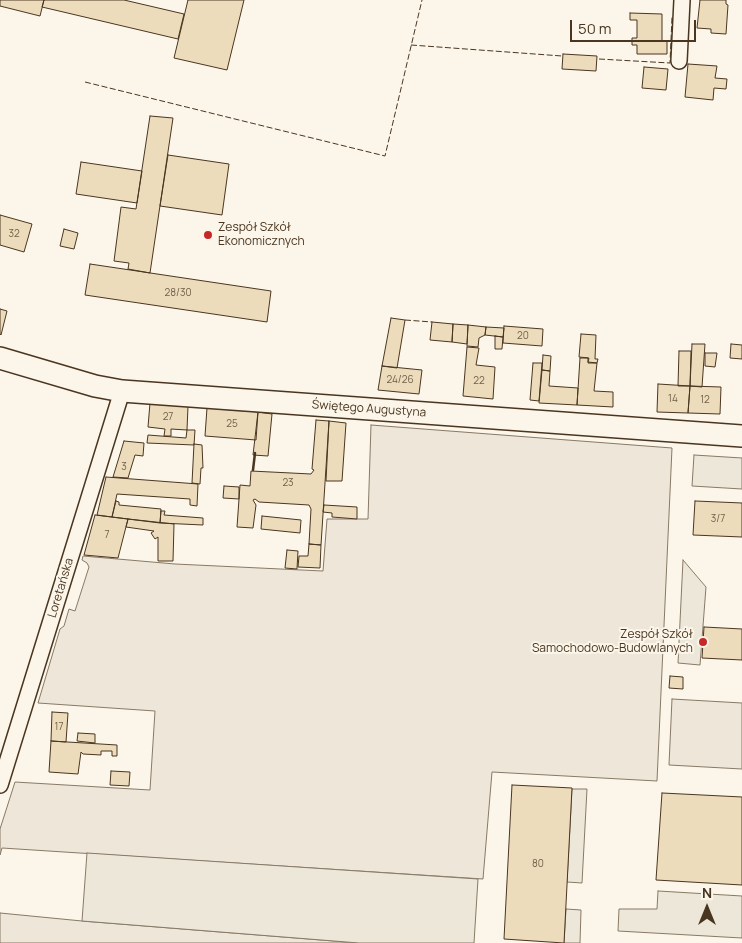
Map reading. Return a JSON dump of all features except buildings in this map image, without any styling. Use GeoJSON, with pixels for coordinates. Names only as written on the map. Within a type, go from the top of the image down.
{"type":"FeatureCollection","features":[{"type":"Feature","properties":{"kind":"street"},"geometry":{"type":"LineString","coordinates":[[679,60],[682,0]]}},
{"type":"Feature","properties":{"kind":"street","name":"Świętego Augustyna"},"geometry":{"type":"LineString","coordinates":[[0,358],[95,386],[122,391],[742,436]]}},
{"type":"Feature","properties":{"kind":"street","name":"Loretańska"},"geometry":{"type":"LineString","coordinates":[[0,785],[122,391]]}},
{"type":"Feature","properties":{"kind":"shaded area"},"geometry":{"type":"Polygon","coordinates":[[[371,425],[672,448],[657,781],[492,772],[483,879],[2,848],[0,855],[0,829],[15,782],[150,790],[155,711],[38,703],[60,629],[64,626],[69,609],[75,611],[89,567],[82,560],[83,556],[175,564],[323,571],[327,519],[368,519],[371,425]]]}},
{"type":"Feature","properties":{"kind":"shaded area"},"geometry":{"type":"Polygon","coordinates":[[[694,455],[742,458],[742,489],[692,486],[694,455]]]}},
{"type":"Feature","properties":{"kind":"shaded area"},"geometry":{"type":"Polygon","coordinates":[[[683,560],[706,587],[700,665],[678,663],[683,560]]]}},
{"type":"Feature","properties":{"kind":"shaded area"},"geometry":{"type":"Polygon","coordinates":[[[672,699],[742,703],[742,769],[669,765],[672,699]]]}},
{"type":"Feature","properties":{"kind":"shaded area"},"geometry":{"type":"Polygon","coordinates":[[[572,789],[587,789],[582,883],[567,882],[572,789]]]}},
{"type":"Feature","properties":{"kind":"shaded area"},"geometry":{"type":"Polygon","coordinates":[[[87,853],[478,879],[474,943],[359,943],[82,921],[87,853]]]}},
{"type":"Feature","properties":{"kind":"shaded area"},"geometry":{"type":"Polygon","coordinates":[[[658,891],[742,896],[742,938],[618,931],[619,909],[657,909],[658,891]]]}},
{"type":"Feature","properties":{"kind":"shaded area"},"geometry":{"type":"Polygon","coordinates":[[[566,909],[581,910],[580,943],[564,943],[566,909]]]}},
{"type":"Feature","properties":{"kind":"shaded area"},"geometry":{"type":"Polygon","coordinates":[[[0,913],[82,921],[359,943],[0,943],[0,913]]]}},
{"type":"Feature","properties":{"kind":"fence"},"geometry":{"type":"LineString","coordinates":[[85,82],[385,156],[422,0]]}},
{"type":"Feature","properties":{"kind":"fence"},"geometry":{"type":"LineString","coordinates":[[599,59],[670,63],[672,17]]}},
{"type":"Feature","properties":{"kind":"fence"},"geometry":{"type":"LineString","coordinates":[[411,45],[562,56]]}},
{"type":"Feature","properties":{"kind":"fence"},"geometry":{"type":"LineString","coordinates":[[405,320],[432,322]]}},
{"type":"Feature","properties":{"kind":"wall"},"geometry":{"type":"LineString","coordinates":[[253,470],[255,453]]}},
{"type":"Feature","properties":{"kind":"place","name":"Zespół Szkół Ekonomicznych"},"geometry":{"type":"Point","coordinates":[208,235]}},
{"type":"Feature","properties":{"kind":"place","name":"Zespół Szkół Samochodowo-Budowlanych"},"geometry":{"type":"Point","coordinates":[703,642]}}]}
